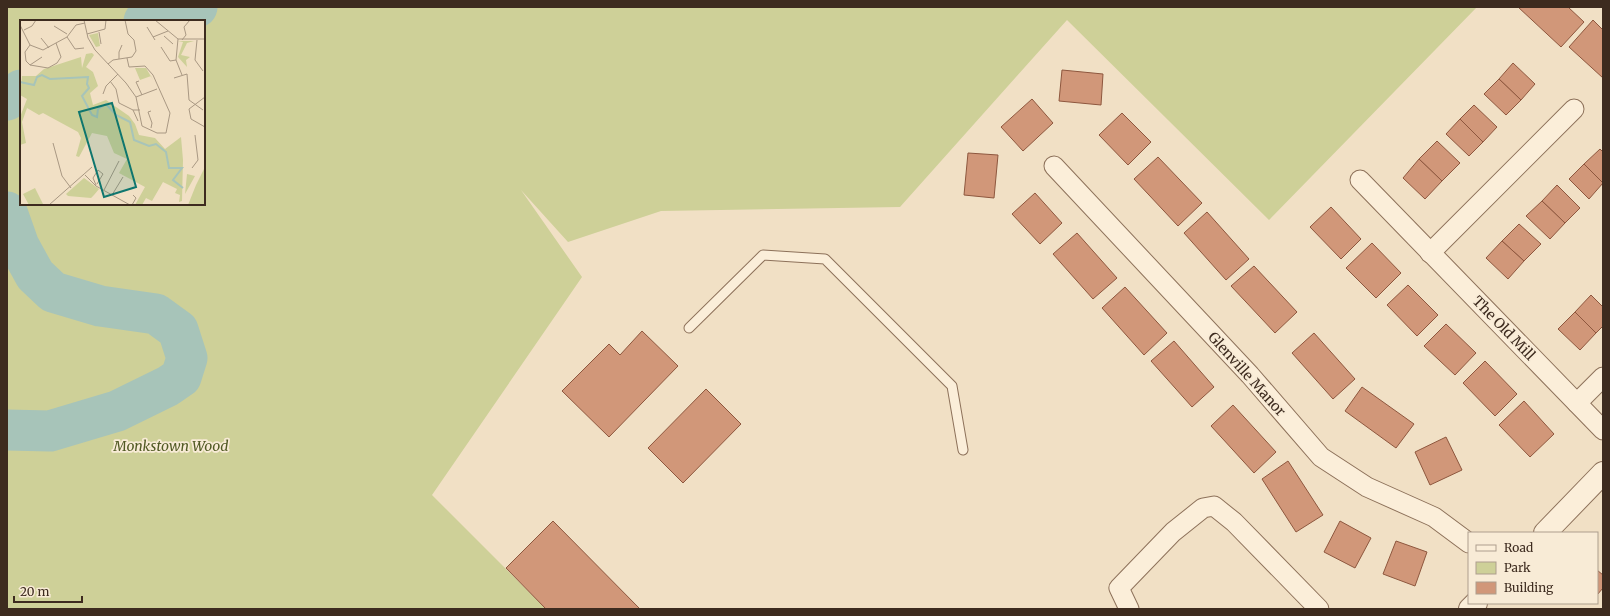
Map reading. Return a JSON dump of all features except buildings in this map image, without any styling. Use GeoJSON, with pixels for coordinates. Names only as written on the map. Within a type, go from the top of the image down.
{"type":"FeatureCollection","features":[{"type":"Feature","properties":{"kind":"street"},"geometry":{"type":"LineString","coordinates":[[1430,252],[1574,109]]}},
{"type":"Feature","properties":{"kind":"street","name":"Glenville Manor"},"geometry":{"type":"LineString","coordinates":[[1054,166],[1245,370],[1321,456],[1368,487],[1434,517],[1468,542]]}},
{"type":"Feature","properties":{"kind":"street","name":"The Old Mill"},"geometry":{"type":"LineString","coordinates":[[1360,180],[1603,430]]}},
{"type":"Feature","properties":{"kind":"street"},"geometry":{"type":"LineString","coordinates":[[1577,403],[1603,377]]}},
{"type":"Feature","properties":{"kind":"street"},"geometry":{"type":"LineString","coordinates":[[1546,532],[1603,474]]}},
{"type":"Feature","properties":{"kind":"street"},"geometry":{"type":"LineString","coordinates":[[1129,609],[1119,588],[1173,532],[1204,508],[1214,506],[1234,522],[1320,609]]}},
{"type":"Feature","properties":{"kind":"lane"},"geometry":{"type":"LineString","coordinates":[[689,328],[763,255],[825,259],[952,386],[963,450]]}},
{"type":"Feature","properties":{"kind":"green space","name":"Monkstown Wood"},"geometry":{"type":"Polygon","coordinates":[[[8,7],[1477,7],[1269,220],[1067,20],[900,207],[661,211],[568,242],[521,190],[582,277],[432,495],[546,609],[7,609],[8,7]]]}},
{"type":"Feature","properties":{"kind":"waterway"},"geometry":{"type":"LineString","coordinates":[[146,20],[152,16],[194,9],[197,7]]}},
{"type":"Feature","properties":{"kind":"waterway"},"geometry":{"type":"LineString","coordinates":[[7,100],[20,91]]}},
{"type":"Feature","properties":{"kind":"waterway"},"geometry":{"type":"LineString","coordinates":[[7,212],[19,246],[35,275],[53,292],[100,306],[156,314],[178,330],[187,358],[181,377],[168,386],[117,411],[50,431],[7,430]]}}]}
